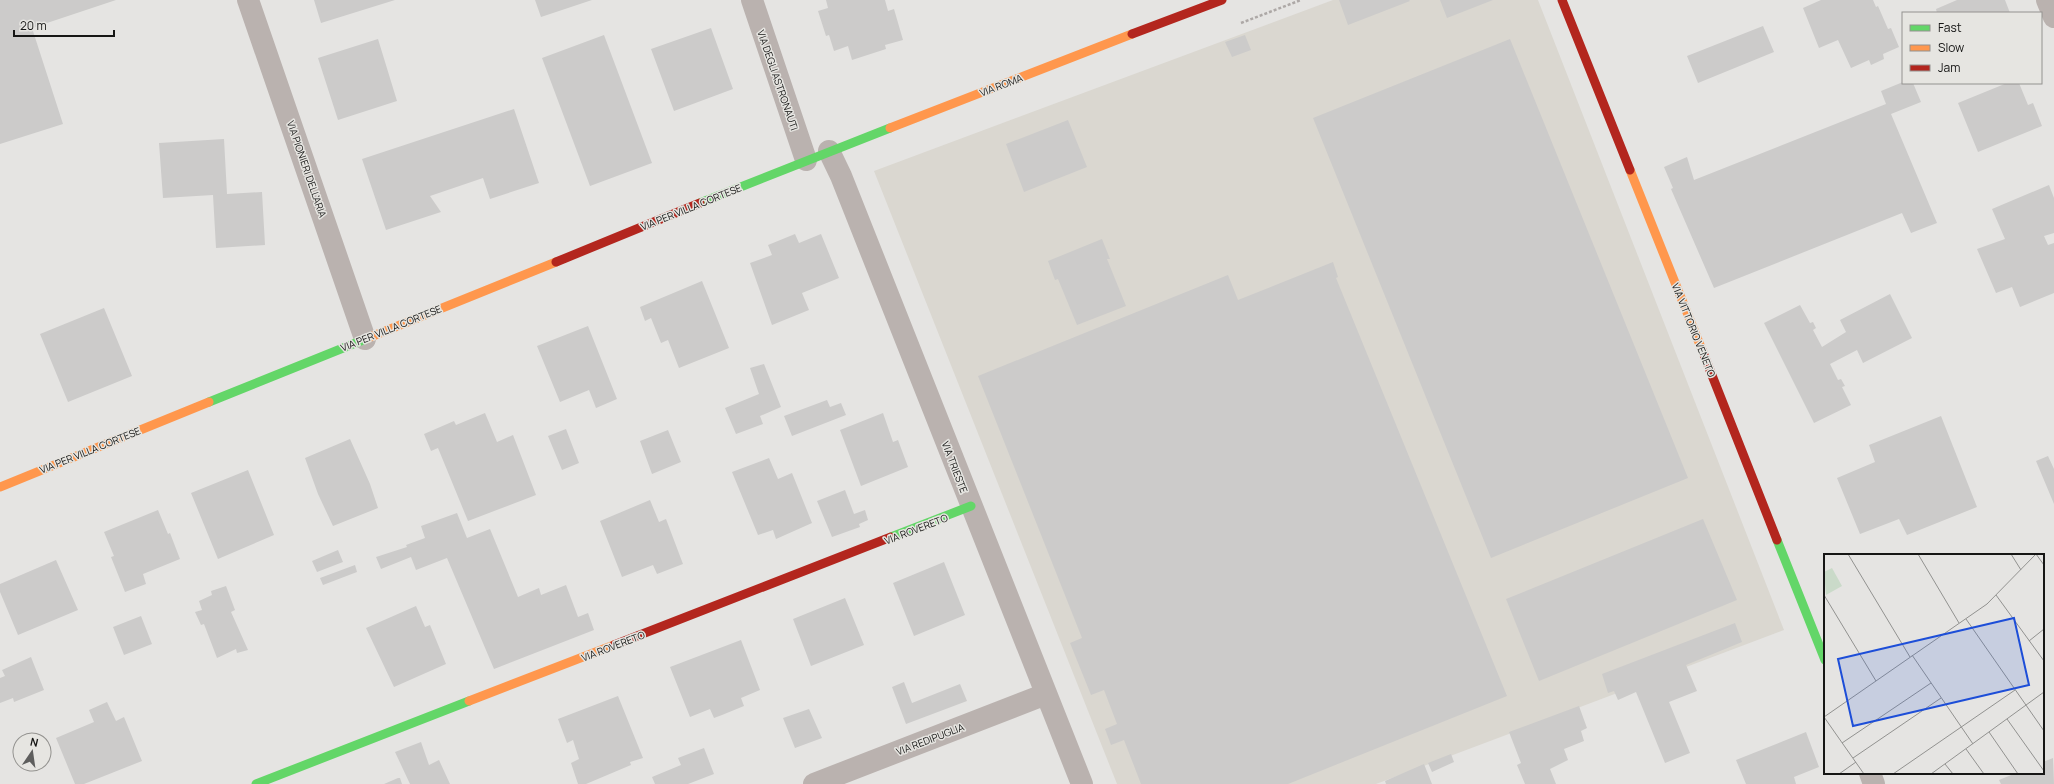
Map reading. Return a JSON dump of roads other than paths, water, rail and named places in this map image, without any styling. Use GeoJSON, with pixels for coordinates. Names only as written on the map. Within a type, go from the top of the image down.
{"type":"FeatureCollection","features":[{"type":"Feature","properties":{"kind":"street","name":"VIA PIONIERI DELL'ARIA"},"geometry":{"type":"LineString","coordinates":[[248,0],[365,339]]}},
{"type":"Feature","properties":{"kind":"street","name":"VIA DEGLI ASTRONAUTI"},"geometry":{"type":"LineString","coordinates":[[752,0],[806,160]]}},
{"type":"Feature","properties":{"kind":"street","name":"VIA ROMA"},"geometry":{"type":"LineString","coordinates":[[781,170],[1222,0]]}},
{"type":"Feature","properties":{"kind":"street","name":"VIA VITTORIO VENETO"},"geometry":{"type":"LineString","coordinates":[[1562,0],[1824,657]]}},
{"type":"Feature","properties":{"kind":"street"},"geometry":{"type":"LineString","coordinates":[[2047,0],[2054,17]]}},
{"type":"Feature","properties":{"kind":"street","name":"VIA TRIESTE"},"geometry":{"type":"LineString","coordinates":[[829,151],[841,176],[1082,784]]}},
{"type":"Feature","properties":{"kind":"street","name":"VIA PER VILLA CORTESE"},"geometry":{"type":"LineString","coordinates":[[0,486],[781,170]]}},
{"type":"Feature","properties":{"kind":"street","name":"VIA ROVERETO"},"geometry":{"type":"LineString","coordinates":[[256,784],[971,506]]}},
{"type":"Feature","properties":{"kind":"street","name":"VIA REDIPUGLIA"},"geometry":{"type":"LineString","coordinates":[[814,784],[1046,694]]}},
{"type":"Feature","properties":{"kind":"street"},"geometry":{"type":"LineString","coordinates":[[1870,774],[1874,784]]}}]}
